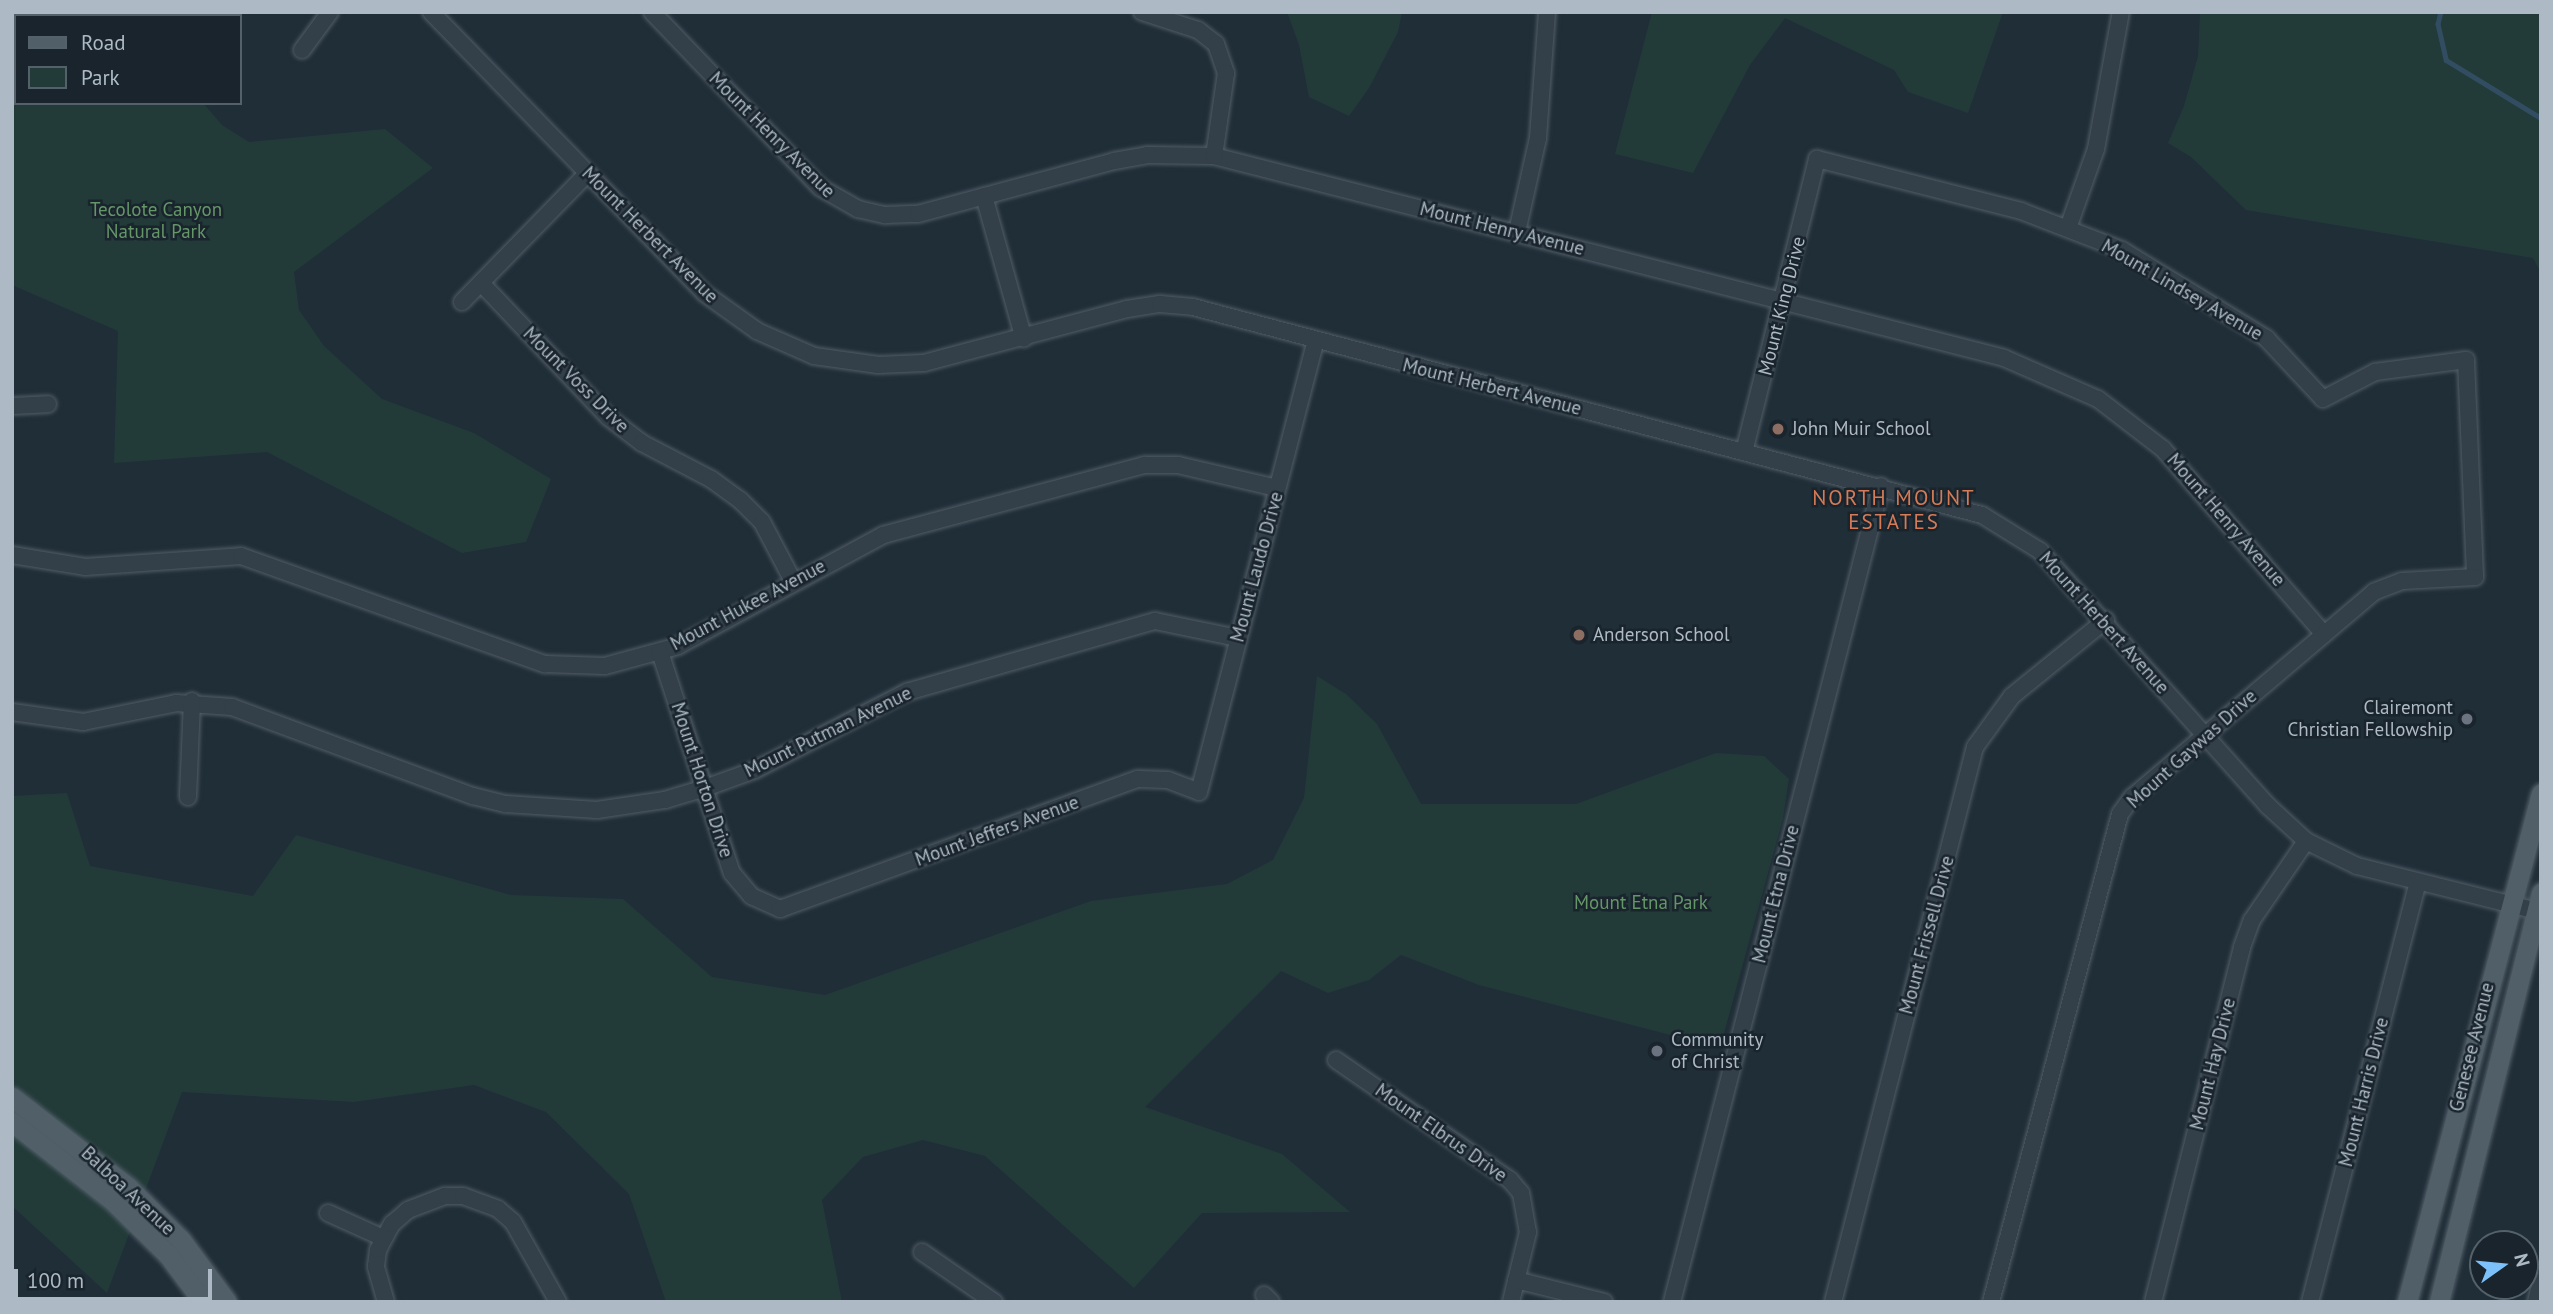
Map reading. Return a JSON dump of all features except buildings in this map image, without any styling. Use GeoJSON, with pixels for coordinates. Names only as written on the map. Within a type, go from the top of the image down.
{"type":"FeatureCollection","features":[{"type":"Feature","properties":{"kind":"main road","name":"Genesee Avenue"},"geometry":{"type":"LineString","coordinates":[[2407,1302],[2509,903],[2541,793]]}},
{"type":"Feature","properties":{"kind":"main road","name":"Genesee Avenue"},"geometry":{"type":"LineString","coordinates":[[2439,1302],[2539,905]]}},
{"type":"Feature","properties":{"kind":"main road","name":"Balboa Avenue"},"geometry":{"type":"LineString","coordinates":[[12,1097],[128,1187],[181,1240],[227,1302]]}},
{"type":"Feature","properties":{"kind":"main road","name":"Balboa Avenue"},"geometry":{"type":"LineString","coordinates":[[12,1122],[113,1201],[168,1255],[203,1302]]}},
{"type":"Feature","properties":{"kind":"street"},"geometry":{"type":"LineString","coordinates":[[302,50],[330,12]]}},
{"type":"Feature","properties":{"kind":"street","name":"Mount Herbert Avenue"},"geometry":{"type":"LineString","coordinates":[[431,12],[704,293],[757,331],[814,356],[878,365],[924,363],[1024,339],[1127,309],[1160,304],[1193,307],[1315,342],[1881,486],[1982,515],[2007,527],[2040,551],[2106,620],[2204,736],[2306,841],[2357,866],[2509,903],[2539,905]]}},
{"type":"Feature","properties":{"kind":"street","name":"Mount Henry Avenue"},"geometry":{"type":"LineString","coordinates":[[652,12],[801,168],[839,201],[884,215],[918,214],[1147,155],[1214,156],[2004,358],[2098,399],[2163,449],[2202,488],[2324,634]]}},
{"type":"Feature","properties":{"kind":"street"},"geometry":{"type":"LineString","coordinates":[[1142,12],[1198,30],[1216,44],[1226,73],[1214,156]]}},
{"type":"Feature","properties":{"kind":"street"},"geometry":{"type":"LineString","coordinates":[[1517,232],[1538,138],[1547,12]]}},
{"type":"Feature","properties":{"kind":"street"},"geometry":{"type":"LineString","coordinates":[[2068,228],[2096,149],[2121,12]]}},
{"type":"Feature","properties":{"kind":"street","name":"Mount Lindsey Avenue"},"geometry":{"type":"LineString","coordinates":[[1817,159],[2068,228],[2122,250],[2245,321],[2305,374],[2323,398],[2375,372],[2466,360]]}},
{"type":"Feature","properties":{"kind":"street","name":"Mount King Drive"},"geometry":{"type":"LineString","coordinates":[[1744,453],[1784,301],[1817,159]]}},
{"type":"Feature","properties":{"kind":"street"},"geometry":{"type":"LineString","coordinates":[[461,302],[482,284],[588,173]]}},
{"type":"Feature","properties":{"kind":"street"},"geometry":{"type":"LineString","coordinates":[[984,196],[1024,339]]}},
{"type":"Feature","properties":{"kind":"street","name":"Mount Voss Drive"},"geometry":{"type":"LineString","coordinates":[[482,284],[608,417],[642,443],[711,479],[740,500],[762,522],[793,581]]}},
{"type":"Feature","properties":{"kind":"street","name":"Mount Laudo Drive"},"geometry":{"type":"LineString","coordinates":[[1199,792],[1315,342]]}},
{"type":"Feature","properties":{"kind":"street","name":"Mount Gaywas Drive"},"geometry":{"type":"LineString","coordinates":[[1992,1302],[2112,831],[2132,797],[2374,592],[2402,581],[2475,577],[2466,360]]}},
{"type":"Feature","properties":{"kind":"street"},"geometry":{"type":"LineString","coordinates":[[12,406],[48,404]]}},
{"type":"Feature","properties":{"kind":"street","name":"Mount Hukee Avenue"},"geometry":{"type":"LineString","coordinates":[[12,555],[85,567],[241,556],[545,664],[605,666],[660,652],[883,535],[1145,465],[1178,465],[1277,488]]}},
{"type":"Feature","properties":{"kind":"street","name":"Mount Etna Drive"},"geometry":{"type":"LineString","coordinates":[[1672,1302],[1881,486]]}},
{"type":"Feature","properties":{"kind":"street","name":"Mount Frissell Drive"},"geometry":{"type":"LineString","coordinates":[[1833,1302],[1975,747],[2012,696],[2106,620]]}},
{"type":"Feature","properties":{"kind":"street","name":"Mount Putman Avenue"},"geometry":{"type":"LineString","coordinates":[[12,712],[83,722],[192,701],[232,707],[473,796],[506,804],[597,810],[665,800],[705,788],[755,770],[907,692],[1155,621],[1238,638]]}},
{"type":"Feature","properties":{"kind":"street","name":"Mount Horton Drive"},"geometry":{"type":"LineString","coordinates":[[660,652],[732,873],[751,896],[779,909],[797,906]]}},
{"type":"Feature","properties":{"kind":"street"},"geometry":{"type":"LineString","coordinates":[[188,797],[192,701]]}},
{"type":"Feature","properties":{"kind":"street","name":"Mount Jeffers Avenue"},"geometry":{"type":"LineString","coordinates":[[797,906],[1138,779],[1168,780],[1199,792]]}},
{"type":"Feature","properties":{"kind":"street","name":"Mount Hay Drive"},"geometry":{"type":"LineString","coordinates":[[2153,1302],[2242,947],[2252,920],[2306,841]]}},
{"type":"Feature","properties":{"kind":"street","name":"Mount Harris Drive"},"geometry":{"type":"LineString","coordinates":[[2310,1302],[2418,882]]}},
{"type":"Feature","properties":{"kind":"street","name":"Mount Elbrus Drive"},"geometry":{"type":"LineString","coordinates":[[1336,1060],[1510,1180],[1521,1193],[1528,1232],[1511,1302]]}},
{"type":"Feature","properties":{"kind":"street"},"geometry":{"type":"LineString","coordinates":[[386,1302],[376,1266],[383,1238],[408,1210],[445,1196],[463,1196],[498,1209],[513,1222],[558,1302]]}},
{"type":"Feature","properties":{"kind":"street"},"geometry":{"type":"LineString","coordinates":[[328,1213],[383,1238]]}},
{"type":"Feature","properties":{"kind":"street"},"geometry":{"type":"LineString","coordinates":[[922,1252],[994,1302]]}},
{"type":"Feature","properties":{"kind":"street"},"geometry":{"type":"LineString","coordinates":[[1516,1280],[1604,1302]]}},
{"type":"Feature","properties":{"kind":"street"},"geometry":{"type":"LineString","coordinates":[[2536,1302],[2541,1282]]}},
{"type":"Feature","properties":{"kind":"green space","name":"Tecolote Canyon Natural Park"},"geometry":{"type":"Polygon","coordinates":[[[12,12],[185,12],[14,14],[14,105],[205,105],[222,125],[249,142],[385,129],[433,168],[294,272],[299,310],[324,346],[382,399],[474,433],[551,479],[526,542],[462,553],[267,452],[114,463],[118,331],[12,285],[12,12]]]}},
{"type":"Feature","properties":{"kind":"green space"},"geometry":{"type":"Polygon","coordinates":[[[1287,12],[1402,12],[1398,32],[1369,88],[1349,116],[1309,97],[1299,45],[1287,12]]]}},
{"type":"Feature","properties":{"kind":"green space"},"geometry":{"type":"Polygon","coordinates":[[[1652,12],[2003,12],[1968,113],[1908,92],[1894,70],[1785,18],[1750,65],[1693,173],[1615,154],[1652,12]]]}},
{"type":"Feature","properties":{"kind":"green space"},"geometry":{"type":"Polygon","coordinates":[[[2200,12],[2541,12],[2541,273],[2533,258],[2246,210],[2191,157],[2168,143],[2184,106],[2198,56],[2200,12]]]}},
{"type":"Feature","properties":{"kind":"green space","name":"Mount Etna Park"},"geometry":{"type":"Polygon","coordinates":[[[1317,676],[1346,694],[1377,724],[1421,804],[1576,804],[1716,753],[1764,756],[1789,779],[1783,818],[1720,1048],[1479,985],[1401,955],[1369,980],[1328,993],[1281,971],[1145,1107],[1282,1154],[1350,1212],[1202,1213],[1134,1288],[985,1156],[923,1140],[863,1157],[822,1200],[842,1302],[666,1302],[629,1194],[546,1112],[474,1085],[354,1102],[182,1092],[107,1293],[12,1206],[12,796],[67,793],[90,866],[253,896],[296,835],[511,895],[623,899],[712,977],[825,995],[1091,901],[1227,884],[1273,860],[1304,798],[1317,676]]]}},
{"type":"Feature","properties":{"kind":"waterway"},"geometry":{"type":"LineString","coordinates":[[2441,12],[2438,24],[2446,60],[2541,118]]}},
{"type":"Feature","properties":{"kind":"place","name":"John Muir School"},"geometry":{"type":"Point","coordinates":[1778,429]}},
{"type":"Feature","properties":{"kind":"place","name":"Anderson School"},"geometry":{"type":"Point","coordinates":[1579,635]}},
{"type":"Feature","properties":{"kind":"place","name":"Clairemont Christian Fellowship"},"geometry":{"type":"Point","coordinates":[2467,719]}},
{"type":"Feature","properties":{"kind":"place","name":"Community of Christ"},"geometry":{"type":"Point","coordinates":[1657,1051]}},
{"type":"Feature","properties":{"kind":"district","name":"NORTH MOUNT ESTATES"},"geometry":{"type":"Point","coordinates":[1894,510]}}]}
